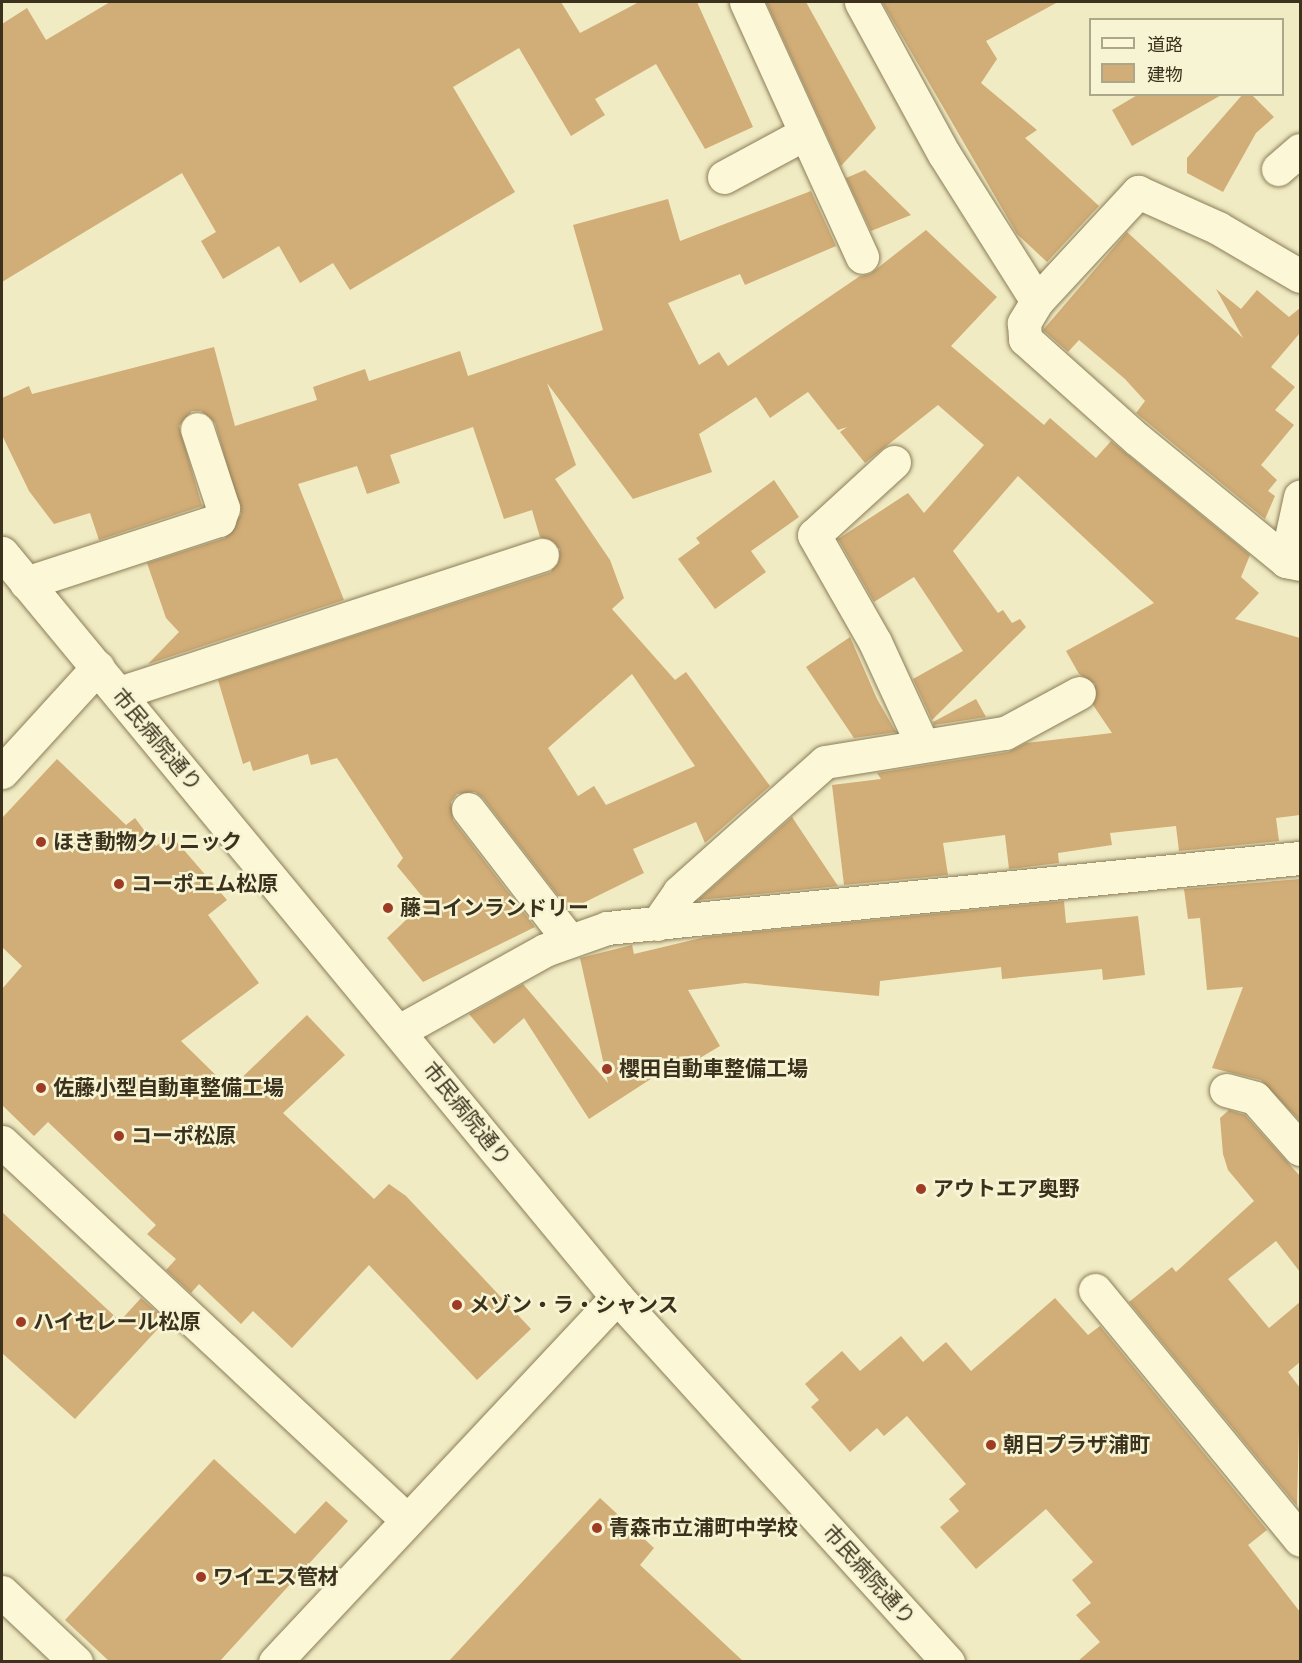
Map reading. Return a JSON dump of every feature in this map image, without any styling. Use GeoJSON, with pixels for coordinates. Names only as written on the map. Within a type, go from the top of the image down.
{"type":"FeatureCollection","features":[{"type":"Feature","properties":{"kind":"street"},"geometry":{"type":"LineString","coordinates":[[746,2],[804,134],[862,257]]}},
{"type":"Feature","properties":{"kind":"street"},"geometry":{"type":"LineString","coordinates":[[861,2],[944,154],[1037,301]]}},
{"type":"Feature","properties":{"kind":"street"},"geometry":{"type":"LineString","coordinates":[[724,177],[804,134]]}},
{"type":"Feature","properties":{"kind":"street"},"geometry":{"type":"LineString","coordinates":[[1293,562],[1025,339],[1024,323],[1037,301],[1138,192],[1218,228],[1300,276]]}},
{"type":"Feature","properties":{"kind":"street"},"geometry":{"type":"LineString","coordinates":[[26,583],[219,520],[223,508],[197,429]]}},
{"type":"Feature","properties":{"kind":"street"},"geometry":{"type":"LineString","coordinates":[[894,462],[814,535],[875,642],[922,744]]}},
{"type":"Feature","properties":{"kind":"street"},"geometry":{"type":"LineString","coordinates":[[1293,562],[1300,497]]}},
{"type":"Feature","properties":{"kind":"street","name":"市民病院通り"},"geometry":{"type":"LineString","coordinates":[[2,553],[617,1297],[948,1662]]}},
{"type":"Feature","properties":{"kind":"street"},"geometry":{"type":"LineString","coordinates":[[119,693],[542,555]]}},
{"type":"Feature","properties":{"kind":"street"},"geometry":{"type":"LineString","coordinates":[[2,772],[98,668]]}},
{"type":"Feature","properties":{"kind":"street"},"geometry":{"type":"LineString","coordinates":[[657,924],[679,892],[825,762],[922,744],[1005,733],[1079,693]]}},
{"type":"Feature","properties":{"kind":"street"},"geometry":{"type":"LineString","coordinates":[[468,809],[568,939]]}},
{"type":"Feature","properties":{"kind":"street"},"geometry":{"type":"LineString","coordinates":[[399,1031],[568,939],[657,924],[1300,858]]}},
{"type":"Feature","properties":{"kind":"street"},"geometry":{"type":"LineString","coordinates":[[1226,1090],[1255,1098],[1300,1149]]}},
{"type":"Feature","properties":{"kind":"street"},"geometry":{"type":"LineString","coordinates":[[2,1142],[407,1520]]}},
{"type":"Feature","properties":{"kind":"street"},"geometry":{"type":"LineString","coordinates":[[1095,1290],[1300,1540]]}},
{"type":"Feature","properties":{"kind":"street"},"geometry":{"type":"LineString","coordinates":[[275,1662],[617,1297]]}},
{"type":"Feature","properties":{"kind":"street"},"geometry":{"type":"LineString","coordinates":[[2,1593],[76,1662]]}},
{"type":"Feature","properties":{"kind":"building"},"geometry":{"type":"Polygon","coordinates":[[[110,2],[561,2],[580,33],[639,2],[697,2],[753,127],[705,149],[656,64],[595,99],[605,115],[571,136],[519,48],[453,87],[515,192],[350,290],[333,263],[300,283],[279,246],[223,279],[201,241],[216,232],[182,173],[2,282],[2,24],[27,8],[46,40],[110,2]]]}},
{"type":"Feature","properties":{"kind":"building"},"geometry":{"type":"Polygon","coordinates":[[[766,2],[806,2],[876,128],[841,166],[766,2]]]}},
{"type":"Feature","properties":{"kind":"building"},"geometry":{"type":"Polygon","coordinates":[[[882,2],[1058,2],[986,41],[997,59],[981,83],[1037,130],[1025,138],[1099,206],[1047,262],[1017,234],[882,2]]]}},
{"type":"Feature","properties":{"kind":"building"},"geometry":{"type":"Polygon","coordinates":[[[1136,96],[1220,96],[1132,146],[1112,110],[1136,96]]]}},
{"type":"Feature","properties":{"kind":"building"},"geometry":{"type":"Polygon","coordinates":[[[1241,96],[1253,96],[1274,117],[1256,133],[1223,192],[1187,173],[1187,158],[1241,96]]]}},
{"type":"Feature","properties":{"kind":"building"},"geometry":{"type":"Polygon","coordinates":[[[865,170],[911,215],[871,231],[846,178],[865,170]]]}},
{"type":"Feature","properties":{"kind":"building"},"geometry":{"type":"Polygon","coordinates":[[[811,191],[836,246],[745,285],[740,274],[668,303],[699,365],[719,352],[728,366],[860,276],[870,274],[926,230],[997,297],[951,346],[1044,425],[1050,418],[1096,458],[1111,441],[1250,555],[1241,577],[1259,593],[1235,619],[1300,638],[1300,815],[1276,818],[1279,841],[1179,851],[1176,826],[1110,833],[1112,845],[1058,853],[1059,863],[1009,869],[1005,835],[943,843],[948,875],[844,885],[832,785],[881,779],[877,773],[1008,752],[1026,743],[1112,733],[1093,705],[1095,684],[1079,674],[1066,651],[1154,603],[1018,476],[953,551],[998,613],[1003,610],[1012,623],[1020,619],[1026,627],[932,720],[913,679],[963,651],[914,577],[874,602],[838,539],[908,493],[924,513],[984,445],[938,405],[865,463],[840,432],[847,427],[838,430],[808,392],[770,418],[756,397],[699,434],[712,472],[633,499],[547,383],[576,465],[555,479],[610,560],[624,598],[612,609],[675,680],[686,672],[770,786],[705,843],[696,822],[633,849],[644,873],[569,910],[483,798],[475,792],[457,794],[451,802],[453,820],[535,927],[423,982],[387,938],[426,901],[397,866],[403,858],[337,758],[311,765],[308,754],[253,771],[250,761],[243,764],[218,680],[551,572],[560,549],[540,537],[532,510],[504,519],[473,427],[390,455],[400,483],[367,494],[357,466],[298,484],[344,600],[148,664],[179,632],[166,618],[147,563],[225,538],[241,514],[215,423],[201,411],[192,411],[179,426],[202,506],[99,540],[90,513],[54,524],[29,491],[2,435],[2,398],[29,386],[32,394],[214,347],[235,426],[317,400],[313,387],[365,369],[369,381],[460,351],[468,376],[603,330],[573,225],[668,199],[680,241],[811,191]],[[632,674],[548,748],[578,796],[594,786],[606,805],[695,766],[632,674]]]}},
{"type":"Feature","properties":{"kind":"building"},"geometry":{"type":"Polygon","coordinates":[[[1127,232],[1243,338],[1216,289],[1241,309],[1257,290],[1289,317],[1300,308],[1300,333],[1271,367],[1295,387],[1275,410],[1294,425],[1261,465],[1277,480],[1268,491],[1275,496],[1265,519],[1136,413],[1145,401],[1125,379],[1079,340],[1068,352],[1043,330],[1127,232]]]}},
{"type":"Feature","properties":{"kind":"building"},"geometry":{"type":"Polygon","coordinates":[[[774,480],[799,517],[751,551],[766,572],[715,609],[678,559],[700,543],[696,538],[774,480]]]}},
{"type":"Feature","properties":{"kind":"building"},"geometry":{"type":"Polygon","coordinates":[[[850,637],[877,699],[896,732],[854,738],[806,667],[850,637]]]}},
{"type":"Feature","properties":{"kind":"building"},"geometry":{"type":"Polygon","coordinates":[[[976,699],[986,717],[934,725],[933,722],[976,699]]]}},
{"type":"Feature","properties":{"kind":"building"},"geometry":{"type":"Polygon","coordinates":[[[57,759],[126,825],[135,818],[156,846],[171,835],[227,900],[208,915],[259,983],[181,1041],[230,1089],[307,1015],[345,1055],[283,1113],[374,1199],[389,1184],[406,1196],[531,1329],[477,1380],[369,1265],[292,1348],[253,1311],[241,1324],[199,1284],[191,1293],[166,1270],[176,1259],[147,1234],[156,1225],[48,1122],[34,1136],[2,1105],[2,989],[22,966],[2,947],[2,818],[57,759]]]}},
{"type":"Feature","properties":{"kind":"building"},"geometry":{"type":"Polygon","coordinates":[[[792,817],[838,886],[699,900],[699,899],[792,817]]]}},
{"type":"Feature","properties":{"kind":"building"},"geometry":{"type":"Polygon","coordinates":[[[1300,879],[1300,1121],[1261,1080],[1212,1068],[1243,987],[1207,990],[1200,918],[1188,919],[1184,889],[1300,879]]]}},
{"type":"Feature","properties":{"kind":"building"},"geometry":{"type":"Polygon","coordinates":[[[1064,901],[1066,923],[1138,916],[1145,975],[1103,980],[1102,969],[1002,979],[1001,967],[880,981],[879,996],[745,983],[688,990],[720,1046],[678,1071],[674,1064],[589,1119],[524,1018],[494,1044],[469,1014],[523,984],[608,1083],[580,958],[632,945],[634,954],[705,937],[1064,901]]]}},
{"type":"Feature","properties":{"kind":"building"},"geometry":{"type":"Polygon","coordinates":[[[1229,1110],[1245,1115],[1300,1176],[1300,1272],[1276,1241],[1228,1279],[1269,1328],[1300,1302],[1300,1362],[1288,1372],[1300,1388],[1297,1506],[1129,1302],[1172,1267],[1176,1272],[1254,1201],[1228,1170],[1223,1154],[1220,1118],[1229,1110]]]}},
{"type":"Feature","properties":{"kind":"building"},"geometry":{"type":"Polygon","coordinates":[[[2,1212],[120,1321],[141,1298],[166,1320],[75,1419],[2,1353],[2,1212]]]}},
{"type":"Feature","properties":{"kind":"building"},"geometry":{"type":"Polygon","coordinates":[[[1055,1298],[1088,1335],[1100,1326],[1267,1530],[1248,1545],[1300,1612],[1300,1662],[1077,1662],[1100,1642],[1076,1615],[1091,1603],[1072,1580],[1093,1562],[1046,1509],[976,1569],[940,1527],[959,1511],[949,1499],[966,1484],[907,1416],[884,1436],[877,1428],[850,1452],[811,1407],[819,1400],[805,1384],[842,1351],[860,1371],[901,1336],[923,1362],[946,1342],[971,1371],[1055,1298]]]}},
{"type":"Feature","properties":{"kind":"building","name":"ワイエス管材"},"geometry":{"type":"Polygon","coordinates":[[[214,1459],[295,1534],[326,1501],[348,1521],[219,1662],[110,1662],[65,1620],[214,1459]]]}},
{"type":"Feature","properties":{"kind":"building"},"geometry":{"type":"Polygon","coordinates":[[[600,1498],[654,1548],[640,1565],[744,1662],[448,1662],[600,1498]]]}},
{"type":"Feature","properties":{"kind":"place","name":"ほき動物クリニック"},"geometry":{"type":"Point","coordinates":[41,842]}},
{"type":"Feature","properties":{"kind":"place","name":"コーポエム松原"},"geometry":{"type":"Point","coordinates":[119,884]}},
{"type":"Feature","properties":{"kind":"place","name":"藤コインランドリー"},"geometry":{"type":"Point","coordinates":[388,908]}},
{"type":"Feature","properties":{"kind":"place","name":"櫻田自動車整備工場"},"geometry":{"type":"Point","coordinates":[607,1069]}},
{"type":"Feature","properties":{"kind":"place","name":"佐藤小型自動車整備工場"},"geometry":{"type":"Point","coordinates":[41,1088]}},
{"type":"Feature","properties":{"kind":"place","name":"コーポ松原"},"geometry":{"type":"Point","coordinates":[119,1136]}},
{"type":"Feature","properties":{"kind":"place","name":"アウトエア奥野"},"geometry":{"type":"Point","coordinates":[921,1189]}},
{"type":"Feature","properties":{"kind":"place","name":"メゾン・ラ・シャンス"},"geometry":{"type":"Point","coordinates":[457,1305]}},
{"type":"Feature","properties":{"kind":"place","name":"ハイセレール松原"},"geometry":{"type":"Point","coordinates":[21,1322]}},
{"type":"Feature","properties":{"kind":"place","name":"朝日プラザ浦町"},"geometry":{"type":"Point","coordinates":[991,1445]}},
{"type":"Feature","properties":{"kind":"place","name":"青森市立浦町中学校"},"geometry":{"type":"Point","coordinates":[597,1528]}},
{"type":"Feature","properties":{"kind":"place","name":"ワイエス管材"},"geometry":{"type":"Point","coordinates":[201,1577]}}]}
